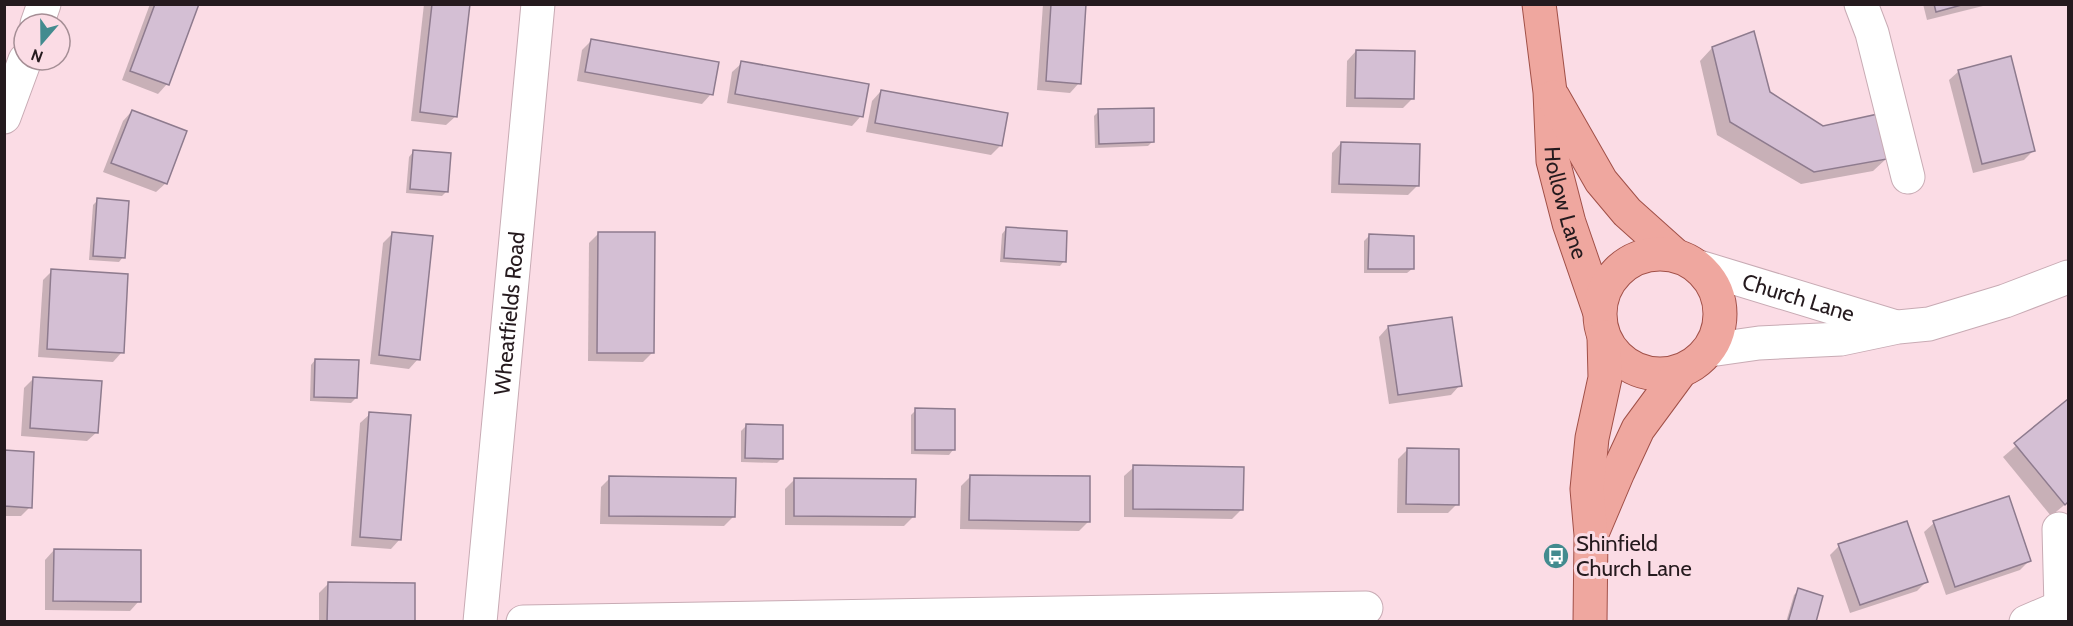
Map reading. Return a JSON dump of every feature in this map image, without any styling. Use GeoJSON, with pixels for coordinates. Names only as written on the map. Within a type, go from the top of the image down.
{"type":"FeatureCollection","features":[{"type":"Feature","properties":{"kind":"main road","name":"Hollow Lane"},"geometry":{"type":"LineString","coordinates":[[1539,4],[1550,93],[1553,161],[1569,224],[1601,324],[1605,378],[1592,438],[1587,489],[1591,535],[1590,621]]}},
{"type":"Feature","properties":{"kind":"main road","name":"Hollow Lane"},"geometry":{"type":"LineString","coordinates":[[1550,93],[1601,181],[1627,212],[1687,261]]}},
{"type":"Feature","properties":{"kind":"main road"},"geometry":{"type":"LineString","coordinates":[[1648,255],[1687,261],[1713,285],[1720,307],[1719,329],[1710,350],[1697,363],[1680,372],[1657,375],[1635,370],[1617,356],[1601,324],[1606,285],[1624,265],[1648,255]]}},
{"type":"Feature","properties":{"kind":"main road","name":"Hollow Lane"},"geometry":{"type":"LineString","coordinates":[[1591,535],[1638,429],[1680,372]]}},
{"type":"Feature","properties":{"kind":"street","name":"Wheatfields Road"},"geometry":{"type":"LineString","coordinates":[[480,621],[538,4]]}},
{"type":"Feature","properties":{"kind":"street"},"geometry":{"type":"LineString","coordinates":[[1866,19],[1908,177]]}},
{"type":"Feature","properties":{"kind":"street"},"geometry":{"type":"LineString","coordinates":[[4,117],[21,72]]}},
{"type":"Feature","properties":{"kind":"street","name":"Church Lane"},"geometry":{"type":"LineString","coordinates":[[1687,261],[1898,327]]}},
{"type":"Feature","properties":{"kind":"street","name":"Church Lane"},"geometry":{"type":"LineString","coordinates":[[1710,350],[1759,343],[1841,339],[1898,327],[1929,324],[2005,301],[2068,277]]}},
{"type":"Feature","properties":{"kind":"street"},"geometry":{"type":"LineString","coordinates":[[2026,621],[2065,609],[2059,529]]}},
{"type":"Feature","properties":{"kind":"street"},"geometry":{"type":"LineString","coordinates":[[523,621],[1366,608]]}},
{"type":"Feature","properties":{"kind":"building"},"geometry":{"type":"Polygon","coordinates":[[[155,4],[199,4],[169,85],[130,71],[155,4]]]}},
{"type":"Feature","properties":{"kind":"building"},"geometry":{"type":"Polygon","coordinates":[[[432,4],[470,4],[457,117],[420,112],[432,4]]]}},
{"type":"Feature","properties":{"kind":"building"},"geometry":{"type":"Polygon","coordinates":[[[1051,4],[1086,4],[1081,84],[1046,81],[1051,4]]]}},
{"type":"Feature","properties":{"kind":"building"},"geometry":{"type":"Polygon","coordinates":[[[1934,4],[1965,4],[1936,12],[1934,4]]]}},
{"type":"Feature","properties":{"kind":"building"},"geometry":{"type":"Polygon","coordinates":[[[1754,31],[1770,92],[1823,126],[1878,114],[1887,159],[1814,172],[1730,122],[1712,47],[1754,31]]]}},
{"type":"Feature","properties":{"kind":"building"},"geometry":{"type":"Polygon","coordinates":[[[591,39],[719,62],[713,95],[585,72],[591,39]]]}},
{"type":"Feature","properties":{"kind":"building"},"geometry":{"type":"Polygon","coordinates":[[[1356,50],[1415,51],[1414,99],[1355,98],[1356,50]]]}},
{"type":"Feature","properties":{"kind":"building"},"geometry":{"type":"Polygon","coordinates":[[[2011,56],[2035,151],[1982,164],[1958,70],[2011,56]]]}},
{"type":"Feature","properties":{"kind":"building"},"geometry":{"type":"Polygon","coordinates":[[[741,61],[869,84],[863,117],[735,94],[741,61]]]}},
{"type":"Feature","properties":{"kind":"building"},"geometry":{"type":"Polygon","coordinates":[[[881,90],[1008,113],[1002,146],[875,123],[881,90]]]}},
{"type":"Feature","properties":{"kind":"building"},"geometry":{"type":"Polygon","coordinates":[[[1154,108],[1154,142],[1099,144],[1098,109],[1154,108]]]}},
{"type":"Feature","properties":{"kind":"building"},"geometry":{"type":"Polygon","coordinates":[[[132,110],[187,131],[167,184],[111,163],[132,110]]]}},
{"type":"Feature","properties":{"kind":"building"},"geometry":{"type":"Polygon","coordinates":[[[1341,142],[1420,144],[1419,186],[1339,184],[1341,142]]]}},
{"type":"Feature","properties":{"kind":"building"},"geometry":{"type":"Polygon","coordinates":[[[413,150],[451,153],[448,192],[410,189],[413,150]]]}},
{"type":"Feature","properties":{"kind":"building"},"geometry":{"type":"Polygon","coordinates":[[[97,198],[129,201],[125,258],[93,256],[97,198]]]}},
{"type":"Feature","properties":{"kind":"building"},"geometry":{"type":"Polygon","coordinates":[[[1006,227],[1067,231],[1066,262],[1004,258],[1006,227]]]}},
{"type":"Feature","properties":{"kind":"building"},"geometry":{"type":"Polygon","coordinates":[[[392,232],[433,236],[420,360],[379,355],[392,232]]]}},
{"type":"Feature","properties":{"kind":"building"},"geometry":{"type":"Polygon","coordinates":[[[598,232],[655,232],[654,353],[597,353],[598,232]]]}},
{"type":"Feature","properties":{"kind":"building"},"geometry":{"type":"Polygon","coordinates":[[[1369,234],[1414,236],[1414,269],[1368,269],[1369,234]]]}},
{"type":"Feature","properties":{"kind":"building"},"geometry":{"type":"Polygon","coordinates":[[[51,269],[128,274],[124,353],[47,349],[51,269]]]}},
{"type":"Feature","properties":{"kind":"building"},"geometry":{"type":"Polygon","coordinates":[[[1452,317],[1462,386],[1398,395],[1388,326],[1452,317]]]}},
{"type":"Feature","properties":{"kind":"building"},"geometry":{"type":"Polygon","coordinates":[[[315,359],[359,360],[357,398],[314,397],[315,359]]]}},
{"type":"Feature","properties":{"kind":"building"},"geometry":{"type":"Polygon","coordinates":[[[33,377],[102,381],[98,433],[30,428],[33,377]]]}},
{"type":"Feature","properties":{"kind":"building"},"geometry":{"type":"Polygon","coordinates":[[[2068,399],[2068,502],[2065,505],[2014,443],[2068,399]]]}},
{"type":"Feature","properties":{"kind":"building"},"geometry":{"type":"Polygon","coordinates":[[[915,408],[955,409],[955,450],[915,450],[915,408]]]}},
{"type":"Feature","properties":{"kind":"building"},"geometry":{"type":"Polygon","coordinates":[[[369,412],[411,415],[401,540],[360,537],[369,412]]]}},
{"type":"Feature","properties":{"kind":"building"},"geometry":{"type":"Polygon","coordinates":[[[746,424],[783,425],[783,459],[745,458],[746,424]]]}},
{"type":"Feature","properties":{"kind":"building"},"geometry":{"type":"Polygon","coordinates":[[[1407,448],[1459,449],[1459,505],[1406,504],[1407,448]]]}},
{"type":"Feature","properties":{"kind":"building"},"geometry":{"type":"Polygon","coordinates":[[[4,450],[34,452],[32,508],[4,506],[4,450]]]}},
{"type":"Feature","properties":{"kind":"building"},"geometry":{"type":"Polygon","coordinates":[[[1133,465],[1244,467],[1243,510],[1133,509],[1133,465]]]}},
{"type":"Feature","properties":{"kind":"building"},"geometry":{"type":"Polygon","coordinates":[[[970,475],[1090,476],[1090,522],[969,520],[970,475]]]}},
{"type":"Feature","properties":{"kind":"building"},"geometry":{"type":"Polygon","coordinates":[[[609,476],[736,478],[735,517],[609,516],[609,476]]]}},
{"type":"Feature","properties":{"kind":"building"},"geometry":{"type":"Polygon","coordinates":[[[794,478],[916,479],[915,517],[794,516],[794,478]]]}},
{"type":"Feature","properties":{"kind":"building"},"geometry":{"type":"Polygon","coordinates":[[[2009,496],[2031,561],[1955,587],[1933,521],[2009,496]]]}},
{"type":"Feature","properties":{"kind":"building"},"geometry":{"type":"Polygon","coordinates":[[[1907,521],[1928,582],[1860,605],[1838,544],[1907,521]]]}},
{"type":"Feature","properties":{"kind":"building"},"geometry":{"type":"Polygon","coordinates":[[[54,549],[141,550],[141,602],[53,601],[54,549]]]}},
{"type":"Feature","properties":{"kind":"building"},"geometry":{"type":"Polygon","coordinates":[[[328,582],[415,583],[415,622],[327,622],[328,582]]]}},
{"type":"Feature","properties":{"kind":"building"},"geometry":{"type":"Polygon","coordinates":[[[1798,588],[1823,596],[1816,622],[1788,622],[1798,588]]]}},
{"type":"Feature","properties":{"kind":"place","name":"Shinfield Church Lane"},"geometry":{"type":"Point","coordinates":[1556,556]}}]}
